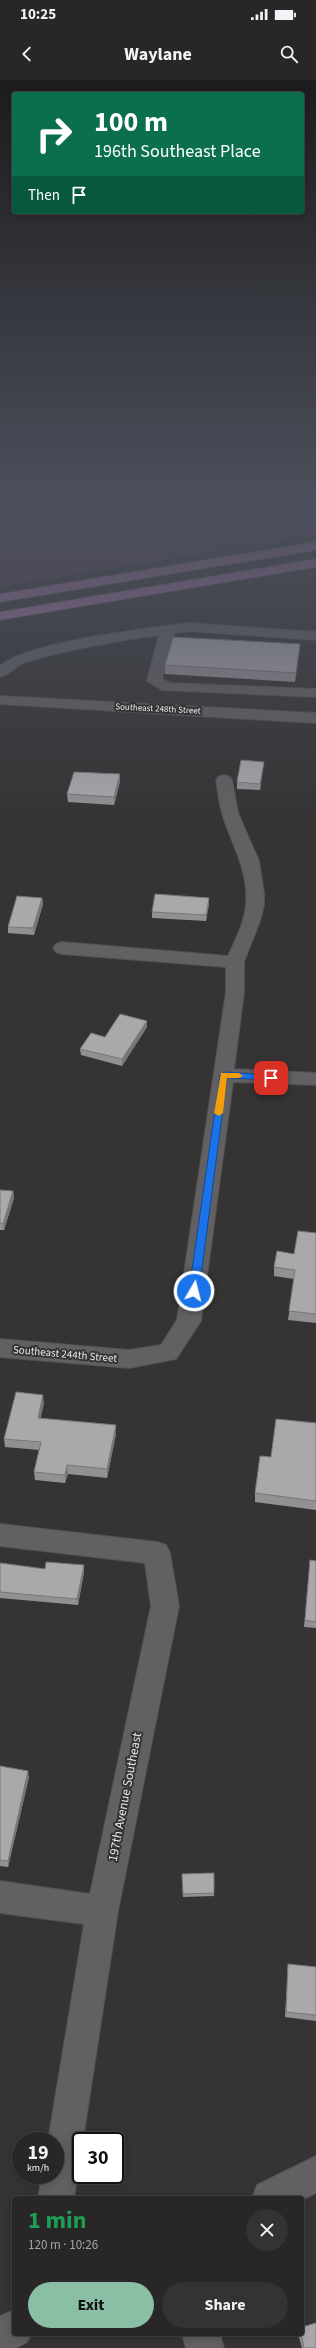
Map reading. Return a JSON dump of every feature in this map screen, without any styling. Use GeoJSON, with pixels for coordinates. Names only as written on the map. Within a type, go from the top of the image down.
{"type":"FeatureCollection","features":[{"type":"Feature","properties":{"kind":"highway"},"geometry":{"type":"LineString","coordinates":[[0,616],[37,610]]}},
{"type":"Feature","properties":{"kind":"street"},"geometry":{"type":"LineString","coordinates":[[0,673],[14,661],[44,652],[137,634],[167,632],[188,628],[316,636]]}},
{"type":"Feature","properties":{"kind":"street"},"geometry":{"type":"LineString","coordinates":[[167,632],[154,681],[158,684],[167,687],[316,693]]}},
{"type":"Feature","properties":{"kind":"street","name":"Southeast 248th Street"},"geometry":{"type":"LineString","coordinates":[[0,700],[316,718]]}},
{"type":"Feature","properties":{"kind":"street"},"geometry":{"type":"LineString","coordinates":[[224,780],[230,812],[250,861],[255,893],[255,906],[251,921],[235,962],[235,992],[224,1075],[316,1079]]}},
{"type":"Feature","properties":{"kind":"street"},"geometry":{"type":"LineString","coordinates":[[62,948],[235,962]]}},
{"type":"Feature","properties":{"kind":"street","name":"Southeast 244th Street"},"geometry":{"type":"LineString","coordinates":[[0,1348],[129,1359],[168,1353],[189,1322],[224,1075]]}},
{"type":"Feature","properties":{"kind":"street","name":"197th Avenue Southeast"},"geometry":{"type":"LineString","coordinates":[[0,1535],[157,1553],[165,1606],[102,1911],[56,2196]]}},
{"type":"Feature","properties":{"kind":"street"},"geometry":{"type":"LineString","coordinates":[[0,1897],[102,1911]]}},
{"type":"Feature","properties":{"kind":"street"},"geometry":{"type":"LineString","coordinates":[[274,2196],[316,2174]]}},
{"type":"Feature","properties":{"kind":"street"},"geometry":{"type":"LineString","coordinates":[[0,2336],[12,2330]]}},
{"type":"Feature","properties":{"kind":"street"},"geometry":{"type":"LineString","coordinates":[[202,2336],[206,2348]]}},
{"type":"Feature","properties":{"kind":"building"},"geometry":{"type":"Polygon","coordinates":[[[173,637],[300,644],[296,673],[165,665],[173,637]]]}},
{"type":"Feature","properties":{"kind":"building"},"geometry":{"type":"Polygon","coordinates":[[[241,760],[264,762],[260,784],[237,782],[241,760]]]}},
{"type":"Feature","properties":{"kind":"building"},"geometry":{"type":"Polygon","coordinates":[[[74,772],[120,774],[114,797],[67,794],[74,772]]]}},
{"type":"Feature","properties":{"kind":"building"},"geometry":{"type":"Polygon","coordinates":[[[155,894],[209,898],[206,915],[152,912],[155,894]]]}},
{"type":"Feature","properties":{"kind":"building"},"geometry":{"type":"Polygon","coordinates":[[[17,896],[42,898],[33,928],[8,927],[17,896]]]}},
{"type":"Feature","properties":{"kind":"building"},"geometry":{"type":"Polygon","coordinates":[[[120,1014],[147,1021],[122,1059],[80,1049],[91,1033],[105,1037],[120,1014]]]}},
{"type":"Feature","properties":{"kind":"building"},"geometry":{"type":"Polygon","coordinates":[[[0,1190],[13,1191],[3,1224],[0,1223],[0,1190]]]}},
{"type":"Feature","properties":{"kind":"building"},"geometry":{"type":"Polygon","coordinates":[[[298,1231],[316,1233],[316,1314],[289,1311],[295,1270],[274,1267],[277,1251],[294,1254],[298,1231]]]}},
{"type":"Feature","properties":{"kind":"building"},"geometry":{"type":"Polygon","coordinates":[[[16,1392],[43,1395],[38,1418],[116,1425],[107,1469],[67,1465],[65,1475],[34,1472],[41,1442],[4,1439],[16,1392]]]}},
{"type":"Feature","properties":{"kind":"building"},"geometry":{"type":"Polygon","coordinates":[[[276,1419],[316,1423],[316,1501],[255,1493],[260,1456],[271,1457],[276,1419]]]}},
{"type":"Feature","properties":{"kind":"building"},"geometry":{"type":"Polygon","coordinates":[[[310,1560],[316,1561],[316,1622],[305,1620],[310,1560]]]}},
{"type":"Feature","properties":{"kind":"building"},"geometry":{"type":"Polygon","coordinates":[[[46,1562],[84,1565],[77,1599],[0,1592],[0,1563],[45,1569],[46,1562]]]}},
{"type":"Feature","properties":{"kind":"building"},"geometry":{"type":"Polygon","coordinates":[[[0,1766],[28,1771],[8,1861],[0,1860],[0,1766]]]}},
{"type":"Feature","properties":{"kind":"building"},"geometry":{"type":"Polygon","coordinates":[[[214,1873],[214,1893],[183,1894],[182,1874],[214,1873]]]}},
{"type":"Feature","properties":{"kind":"building"},"geometry":{"type":"Polygon","coordinates":[[[288,1964],[316,1967],[316,2015],[286,2012],[288,1964]]]}},
{"type":"Feature","properties":{"kind":"building"},"geometry":{"type":"Polygon","coordinates":[[[316,2323],[316,2348],[304,2348],[301,2336],[304,2336],[304,2326],[316,2323]]]}},
{"type":"Feature","properties":{"kind":"slow traffic"},"geometry":{"type":"LineString","coordinates":[[219,1113],[224,1075],[239,1076]]}},
{"type":"Feature","properties":{"kind":"route"},"geometry":{"type":"LineString","coordinates":[[194,1291],[224,1075],[271,1078]]}}]}
